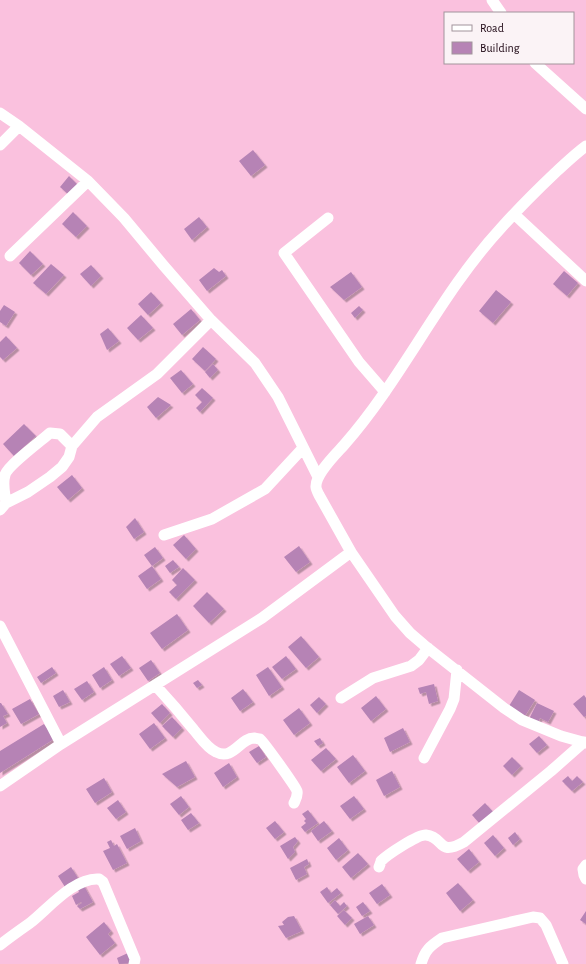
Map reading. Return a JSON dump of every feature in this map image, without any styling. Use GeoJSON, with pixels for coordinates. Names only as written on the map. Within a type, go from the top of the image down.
{"type":"FeatureCollection","features":[{"type":"Feature","properties":{"kind":"street"},"geometry":{"type":"LineString","coordinates":[[492,0],[500,12]]}},
{"type":"Feature","properties":{"kind":"street"},"geometry":{"type":"LineString","coordinates":[[536,64],[586,109]]}},
{"type":"Feature","properties":{"kind":"street"},"geometry":{"type":"LineString","coordinates":[[0,113],[19,126],[88,181],[124,218],[211,320],[255,363],[278,397],[318,477]]}},
{"type":"Feature","properties":{"kind":"street"},"geometry":{"type":"LineString","coordinates":[[0,145],[19,126]]}},
{"type":"Feature","properties":{"kind":"street"},"geometry":{"type":"LineString","coordinates":[[585,742],[561,736],[522,720],[504,708],[410,633],[395,616],[351,552],[319,496],[316,487],[318,477],[325,467],[357,430],[385,392],[436,313],[500,229],[544,183],[586,146]]}},
{"type":"Feature","properties":{"kind":"street"},"geometry":{"type":"LineString","coordinates":[[10,256],[88,181]]}},
{"type":"Feature","properties":{"kind":"street"},"geometry":{"type":"LineString","coordinates":[[514,214],[586,281]]}},
{"type":"Feature","properties":{"kind":"street"},"geometry":{"type":"LineString","coordinates":[[328,218],[284,253],[359,362],[385,392]]}},
{"type":"Feature","properties":{"kind":"street"},"geometry":{"type":"LineString","coordinates":[[3,506],[28,492],[62,467],[69,457],[72,446],[97,417],[157,374],[211,320]]}},
{"type":"Feature","properties":{"kind":"street"},"geometry":{"type":"LineString","coordinates":[[3,506],[5,473],[50,432],[60,434],[72,446]]}},
{"type":"Feature","properties":{"kind":"street"},"geometry":{"type":"LineString","coordinates":[[164,535],[212,519],[265,490],[303,448]]}},
{"type":"Feature","properties":{"kind":"street"},"geometry":{"type":"LineString","coordinates":[[0,786],[61,744],[156,686],[262,618],[351,552]]}},
{"type":"Feature","properties":{"kind":"street"},"geometry":{"type":"LineString","coordinates":[[0,626],[61,744]]}},
{"type":"Feature","properties":{"kind":"street"},"geometry":{"type":"LineString","coordinates":[[342,698],[373,678],[411,666],[419,660],[428,648]]}},
{"type":"Feature","properties":{"kind":"street"},"geometry":{"type":"LineString","coordinates":[[424,758],[454,699],[457,670]]}},
{"type":"Feature","properties":{"kind":"street"},"geometry":{"type":"LineString","coordinates":[[156,686],[204,741],[216,752],[222,754],[230,752],[252,737],[259,739],[265,744],[281,768],[292,781],[297,791],[297,797],[294,803]]}},
{"type":"Feature","properties":{"kind":"street"},"geometry":{"type":"LineString","coordinates":[[379,867],[381,862],[400,847],[422,835],[428,834],[436,839],[441,845],[448,848],[464,842],[585,742]]}},
{"type":"Feature","properties":{"kind":"street"},"geometry":{"type":"LineString","coordinates":[[586,865],[583,869],[586,879]]}},
{"type":"Feature","properties":{"kind":"street"},"geometry":{"type":"LineString","coordinates":[[0,945],[77,885],[89,880],[99,879],[102,882],[135,958],[134,964]]}},
{"type":"Feature","properties":{"kind":"street"},"geometry":{"type":"LineString","coordinates":[[421,964],[424,952],[442,938],[533,917],[540,918],[546,925],[563,964]]}},
{"type":"Feature","properties":{"kind":"building"},"geometry":{"type":"Polygon","coordinates":[[[253,150],[265,165],[251,176],[239,161],[253,150]]]}},
{"type":"Feature","properties":{"kind":"building"},"geometry":{"type":"Polygon","coordinates":[[[69,176],[78,185],[69,195],[60,187],[69,176]]]}},
{"type":"Feature","properties":{"kind":"building"},"geometry":{"type":"Polygon","coordinates":[[[73,212],[87,226],[76,237],[62,224],[73,212]]]}},
{"type":"Feature","properties":{"kind":"building"},"geometry":{"type":"Polygon","coordinates":[[[199,217],[207,227],[192,240],[184,229],[199,217]]]}},
{"type":"Feature","properties":{"kind":"building"},"geometry":{"type":"Polygon","coordinates":[[[30,251],[43,264],[31,275],[19,263],[30,251]]]}},
{"type":"Feature","properties":{"kind":"building"},"geometry":{"type":"Polygon","coordinates":[[[51,264],[64,275],[46,294],[33,283],[51,264]]]}},
{"type":"Feature","properties":{"kind":"building"},"geometry":{"type":"Polygon","coordinates":[[[91,265],[101,276],[91,286],[80,274],[91,265]]]}},
{"type":"Feature","properties":{"kind":"building"},"geometry":{"type":"Polygon","coordinates":[[[214,268],[219,272],[222,270],[226,276],[207,291],[199,280],[214,268]]]}},
{"type":"Feature","properties":{"kind":"building"},"geometry":{"type":"Polygon","coordinates":[[[564,271],[578,283],[567,296],[553,284],[564,271]]]}},
{"type":"Feature","properties":{"kind":"building"},"geometry":{"type":"Polygon","coordinates":[[[351,272],[362,287],[344,300],[330,287],[351,272]]]}},
{"type":"Feature","properties":{"kind":"building"},"geometry":{"type":"Polygon","coordinates":[[[496,290],[511,302],[493,323],[479,311],[496,290]]]}},
{"type":"Feature","properties":{"kind":"building"},"geometry":{"type":"Polygon","coordinates":[[[151,292],[161,303],[148,315],[138,304],[151,292]]]}},
{"type":"Feature","properties":{"kind":"building"},"geometry":{"type":"Polygon","coordinates":[[[4,305],[15,312],[6,326],[0,322],[0,311],[4,305]]]}},
{"type":"Feature","properties":{"kind":"building"},"geometry":{"type":"Polygon","coordinates":[[[359,306],[363,310],[355,318],[351,313],[359,306]]]}},
{"type":"Feature","properties":{"kind":"building"},"geometry":{"type":"Polygon","coordinates":[[[191,309],[200,320],[182,335],[173,324],[191,309]]]}},
{"type":"Feature","properties":{"kind":"building"},"geometry":{"type":"Polygon","coordinates":[[[141,315],[153,328],[138,340],[127,328],[141,315]]]}},
{"type":"Feature","properties":{"kind":"building"},"geometry":{"type":"Polygon","coordinates":[[[108,328],[119,341],[107,350],[100,334],[108,328]]]}},
{"type":"Feature","properties":{"kind":"building"},"geometry":{"type":"Polygon","coordinates":[[[6,336],[17,348],[3,360],[0,357],[0,342],[6,336]]]}},
{"type":"Feature","properties":{"kind":"building"},"geometry":{"type":"Polygon","coordinates":[[[203,347],[216,359],[205,371],[192,359],[203,347]]]}},
{"type":"Feature","properties":{"kind":"building"},"geometry":{"type":"Polygon","coordinates":[[[213,364],[218,370],[210,378],[205,372],[213,364]]]}},
{"type":"Feature","properties":{"kind":"building"},"geometry":{"type":"Polygon","coordinates":[[[181,370],[193,384],[182,393],[170,378],[181,370]]]}},
{"type":"Feature","properties":{"kind":"building"},"geometry":{"type":"Polygon","coordinates":[[[202,388],[213,398],[200,412],[196,408],[202,402],[195,395],[202,388]]]}},
{"type":"Feature","properties":{"kind":"building"},"geometry":{"type":"Polygon","coordinates":[[[158,397],[171,405],[156,418],[147,407],[158,397]]]}},
{"type":"Feature","properties":{"kind":"building"},"geometry":{"type":"Polygon","coordinates":[[[24,424],[36,436],[14,456],[3,444],[24,424]]]}},
{"type":"Feature","properties":{"kind":"building"},"geometry":{"type":"Polygon","coordinates":[[[72,475],[82,488],[68,500],[57,487],[72,475]]]}},
{"type":"Feature","properties":{"kind":"building"},"geometry":{"type":"Polygon","coordinates":[[[135,518],[144,532],[134,539],[126,527],[135,518]]]}},
{"type":"Feature","properties":{"kind":"building"},"geometry":{"type":"Polygon","coordinates":[[[184,535],[196,549],[186,559],[173,545],[184,535]]]}},
{"type":"Feature","properties":{"kind":"building"},"geometry":{"type":"Polygon","coordinates":[[[299,546],[310,562],[296,572],[284,557],[299,546]]]}},
{"type":"Feature","properties":{"kind":"building"},"geometry":{"type":"Polygon","coordinates":[[[155,547],[163,558],[152,566],[144,555],[155,547]]]}},
{"type":"Feature","properties":{"kind":"building"},"geometry":{"type":"Polygon","coordinates":[[[173,560],[179,567],[170,573],[165,566],[173,560]]]}},
{"type":"Feature","properties":{"kind":"building"},"geometry":{"type":"Polygon","coordinates":[[[152,566],[161,579],[147,589],[138,576],[152,566]]]}},
{"type":"Feature","properties":{"kind":"building"},"geometry":{"type":"Polygon","coordinates":[[[183,568],[195,580],[176,599],[169,592],[177,585],[172,580],[183,568]]]}},
{"type":"Feature","properties":{"kind":"building"},"geometry":{"type":"Polygon","coordinates":[[[207,592],[224,609],[209,623],[193,606],[207,592]]]}},
{"type":"Feature","properties":{"kind":"building"},"geometry":{"type":"Polygon","coordinates":[[[177,614],[188,630],[162,649],[150,633],[177,614]]]}},
{"type":"Feature","properties":{"kind":"building"},"geometry":{"type":"Polygon","coordinates":[[[301,636],[319,657],[306,668],[288,647],[301,636]]]}},
{"type":"Feature","properties":{"kind":"building"},"geometry":{"type":"Polygon","coordinates":[[[122,656],[131,668],[119,676],[110,664],[122,656]]]}},
{"type":"Feature","properties":{"kind":"building"},"geometry":{"type":"Polygon","coordinates":[[[286,656],[296,669],[282,679],[272,667],[286,656]]]}},
{"type":"Feature","properties":{"kind":"building"},"geometry":{"type":"Polygon","coordinates":[[[151,660],[160,673],[148,681],[139,668],[151,660]]]}},
{"type":"Feature","properties":{"kind":"building"},"geometry":{"type":"Polygon","coordinates":[[[52,667],[56,673],[41,683],[37,677],[52,667]]]}},
{"type":"Feature","properties":{"kind":"building"},"geometry":{"type":"Polygon","coordinates":[[[104,667],[112,680],[100,688],[92,675],[104,667]]]}},
{"type":"Feature","properties":{"kind":"building"},"geometry":{"type":"Polygon","coordinates":[[[268,667],[282,687],[269,696],[256,675],[268,667]]]}},
{"type":"Feature","properties":{"kind":"building"},"geometry":{"type":"Polygon","coordinates":[[[198,680],[202,685],[197,688],[193,683],[198,680]]]}},
{"type":"Feature","properties":{"kind":"building"},"geometry":{"type":"Polygon","coordinates":[[[87,681],[94,692],[82,700],[74,689],[87,681]]]}},
{"type":"Feature","properties":{"kind":"building"},"geometry":{"type":"Polygon","coordinates":[[[434,684],[438,701],[429,704],[426,692],[420,694],[418,688],[434,684]]]}},
{"type":"Feature","properties":{"kind":"building"},"geometry":{"type":"Polygon","coordinates":[[[243,689],[253,702],[240,711],[231,698],[243,689]]]}},
{"type":"Feature","properties":{"kind":"building"},"geometry":{"type":"Polygon","coordinates":[[[63,690],[70,702],[59,707],[53,696],[63,690]]]}},
{"type":"Feature","properties":{"kind":"building"},"geometry":{"type":"Polygon","coordinates":[[[519,690],[535,700],[525,716],[509,706],[519,690]]]}},
{"type":"Feature","properties":{"kind":"building"},"geometry":{"type":"Polygon","coordinates":[[[584,695],[586,698],[586,716],[584,717],[573,704],[584,695]]]}},
{"type":"Feature","properties":{"kind":"building"},"geometry":{"type":"Polygon","coordinates":[[[376,696],[386,709],[371,721],[361,708],[376,696]]]}},
{"type":"Feature","properties":{"kind":"building"},"geometry":{"type":"Polygon","coordinates":[[[319,697],[326,704],[317,713],[310,705],[319,697]]]}},
{"type":"Feature","properties":{"kind":"building"},"geometry":{"type":"Polygon","coordinates":[[[30,699],[39,714],[21,724],[12,709],[30,699]]]}},
{"type":"Feature","properties":{"kind":"building"},"geometry":{"type":"Polygon","coordinates":[[[0,703],[8,714],[3,716],[7,723],[0,727],[0,703]]]}},
{"type":"Feature","properties":{"kind":"building"},"geometry":{"type":"Polygon","coordinates":[[[537,703],[554,711],[548,722],[540,718],[538,723],[529,719],[537,703]]]}},
{"type":"Feature","properties":{"kind":"building"},"geometry":{"type":"Polygon","coordinates":[[[162,704],[170,713],[160,723],[151,713],[162,704]]]}},
{"type":"Feature","properties":{"kind":"building"},"geometry":{"type":"Polygon","coordinates":[[[299,708],[310,723],[294,735],[283,720],[299,708]]]}},
{"type":"Feature","properties":{"kind":"building"},"geometry":{"type":"Polygon","coordinates":[[[172,717],[182,728],[173,737],[162,726],[172,717]]]}},
{"type":"Feature","properties":{"kind":"building"},"geometry":{"type":"Polygon","coordinates":[[[154,723],[165,738],[150,749],[139,734],[154,723]]]}},
{"type":"Feature","properties":{"kind":"building"},"geometry":{"type":"Polygon","coordinates":[[[44,724],[54,739],[0,773],[0,751],[44,724]]]}},
{"type":"Feature","properties":{"kind":"building"},"geometry":{"type":"Polygon","coordinates":[[[403,728],[410,742],[390,752],[384,738],[403,728]]]}},
{"type":"Feature","properties":{"kind":"building"},"geometry":{"type":"Polygon","coordinates":[[[539,736],[547,745],[537,753],[529,744],[539,736]]]}},
{"type":"Feature","properties":{"kind":"building"},"geometry":{"type":"Polygon","coordinates":[[[320,738],[323,743],[318,746],[314,741],[320,738]]]}},
{"type":"Feature","properties":{"kind":"building"},"geometry":{"type":"Polygon","coordinates":[[[259,746],[266,757],[257,763],[249,752],[259,746]]]}},
{"type":"Feature","properties":{"kind":"building"},"geometry":{"type":"Polygon","coordinates":[[[326,748],[336,759],[321,771],[311,760],[326,748]]]}},
{"type":"Feature","properties":{"kind":"building"},"geometry":{"type":"Polygon","coordinates":[[[353,755],[365,771],[349,783],[337,767],[353,755]]]}},
{"type":"Feature","properties":{"kind":"building"},"geometry":{"type":"Polygon","coordinates":[[[512,757],[521,766],[512,775],[503,766],[512,757]]]}},
{"type":"Feature","properties":{"kind":"building"},"geometry":{"type":"Polygon","coordinates":[[[186,761],[195,777],[177,787],[162,774],[186,761]]]}},
{"type":"Feature","properties":{"kind":"building"},"geometry":{"type":"Polygon","coordinates":[[[229,763],[237,777],[223,787],[214,773],[229,763]]]}},
{"type":"Feature","properties":{"kind":"building"},"geometry":{"type":"Polygon","coordinates":[[[392,771],[400,787],[384,796],[376,780],[392,771]]]}},
{"type":"Feature","properties":{"kind":"building"},"geometry":{"type":"Polygon","coordinates":[[[568,776],[572,781],[577,776],[583,782],[572,791],[562,781],[568,776]]]}},
{"type":"Feature","properties":{"kind":"building"},"geometry":{"type":"Polygon","coordinates":[[[104,778],[112,792],[95,803],[86,789],[104,778]]]}},
{"type":"Feature","properties":{"kind":"building"},"geometry":{"type":"Polygon","coordinates":[[[181,796],[189,807],[179,815],[170,804],[181,796]]]}},
{"type":"Feature","properties":{"kind":"building"},"geometry":{"type":"Polygon","coordinates":[[[354,796],[364,809],[350,819],[340,806],[354,796]]]}},
{"type":"Feature","properties":{"kind":"building"},"geometry":{"type":"Polygon","coordinates":[[[118,800],[126,812],[116,819],[107,808],[118,800]]]}},
{"type":"Feature","properties":{"kind":"building"},"geometry":{"type":"Polygon","coordinates":[[[485,803],[495,814],[482,826],[472,815],[485,803]]]}},
{"type":"Feature","properties":{"kind":"building"},"geometry":{"type":"Polygon","coordinates":[[[308,810],[318,823],[305,832],[301,827],[306,823],[304,821],[306,819],[302,814],[308,810]]]}},
{"type":"Feature","properties":{"kind":"building"},"geometry":{"type":"Polygon","coordinates":[[[191,813],[199,823],[188,830],[181,820],[191,813]]]}},
{"type":"Feature","properties":{"kind":"building"},"geometry":{"type":"Polygon","coordinates":[[[275,821],[284,832],[275,839],[266,828],[275,821]]]}},
{"type":"Feature","properties":{"kind":"building"},"geometry":{"type":"Polygon","coordinates":[[[324,821],[332,831],[318,841],[311,831],[324,821]]]}},
{"type":"Feature","properties":{"kind":"building"},"geometry":{"type":"Polygon","coordinates":[[[135,828],[141,841],[127,849],[120,836],[135,828]]]}},
{"type":"Feature","properties":{"kind":"building"},"geometry":{"type":"Polygon","coordinates":[[[515,832],[520,839],[513,845],[508,838],[515,832]]]}},
{"type":"Feature","properties":{"kind":"building"},"geometry":{"type":"Polygon","coordinates":[[[493,835],[504,848],[495,856],[484,843],[493,835]]]}},
{"type":"Feature","properties":{"kind":"building"},"geometry":{"type":"Polygon","coordinates":[[[295,837],[298,841],[293,847],[295,852],[288,859],[280,846],[295,837]]]}},
{"type":"Feature","properties":{"kind":"building"},"geometry":{"type":"Polygon","coordinates":[[[339,838],[348,850],[336,860],[327,848],[339,838]]]}},
{"type":"Feature","properties":{"kind":"building"},"geometry":{"type":"Polygon","coordinates":[[[111,840],[114,846],[117,844],[127,863],[113,870],[103,851],[110,848],[107,842],[111,840]]]}},
{"type":"Feature","properties":{"kind":"building"},"geometry":{"type":"Polygon","coordinates":[[[469,849],[479,862],[468,871],[457,859],[469,849]]]}},
{"type":"Feature","properties":{"kind":"building"},"geometry":{"type":"Polygon","coordinates":[[[358,853],[368,864],[351,878],[342,867],[358,853]]]}},
{"type":"Feature","properties":{"kind":"building"},"geometry":{"type":"Polygon","coordinates":[[[307,859],[309,864],[304,867],[307,874],[296,880],[290,868],[307,859]]]}},
{"type":"Feature","properties":{"kind":"building"},"geometry":{"type":"Polygon","coordinates":[[[71,867],[78,878],[65,887],[58,876],[71,867]]]}},
{"type":"Feature","properties":{"kind":"building"},"geometry":{"type":"Polygon","coordinates":[[[458,883],[473,900],[460,911],[446,893],[458,883]]]}},
{"type":"Feature","properties":{"kind":"building"},"geometry":{"type":"Polygon","coordinates":[[[83,884],[93,902],[80,909],[77,906],[82,903],[81,902],[76,905],[72,896],[79,892],[78,890],[83,884]]]}},
{"type":"Feature","properties":{"kind":"building"},"geometry":{"type":"Polygon","coordinates":[[[382,884],[390,895],[377,904],[369,893],[382,884]]]}},
{"type":"Feature","properties":{"kind":"building"},"geometry":{"type":"Polygon","coordinates":[[[327,887],[331,893],[337,888],[341,893],[328,903],[320,892],[327,887]]]}},
{"type":"Feature","properties":{"kind":"building"},"geometry":{"type":"Polygon","coordinates":[[[335,900],[340,906],[344,902],[347,906],[338,914],[330,905],[335,900]]]}},
{"type":"Feature","properties":{"kind":"building"},"geometry":{"type":"Polygon","coordinates":[[[363,902],[370,911],[362,916],[356,907],[363,902]]]}},
{"type":"Feature","properties":{"kind":"building"},"geometry":{"type":"Polygon","coordinates":[[[344,910],[352,918],[345,925],[337,916],[344,910]]]}},
{"type":"Feature","properties":{"kind":"building"},"geometry":{"type":"Polygon","coordinates":[[[586,911],[586,924],[580,920],[586,911]]]}},
{"type":"Feature","properties":{"kind":"building"},"geometry":{"type":"Polygon","coordinates":[[[294,916],[302,931],[286,938],[278,926],[284,925],[282,922],[288,917],[294,916]]]}},
{"type":"Feature","properties":{"kind":"building"},"geometry":{"type":"Polygon","coordinates":[[[368,916],[374,925],[360,934],[354,924],[368,916]]]}},
{"type":"Feature","properties":{"kind":"building"},"geometry":{"type":"Polygon","coordinates":[[[104,922],[111,931],[108,934],[115,943],[100,955],[86,937],[104,922]]]}},
{"type":"Feature","properties":{"kind":"building"},"geometry":{"type":"Polygon","coordinates":[[[128,953],[133,963],[119,964],[117,958],[128,953]]]}}]}
